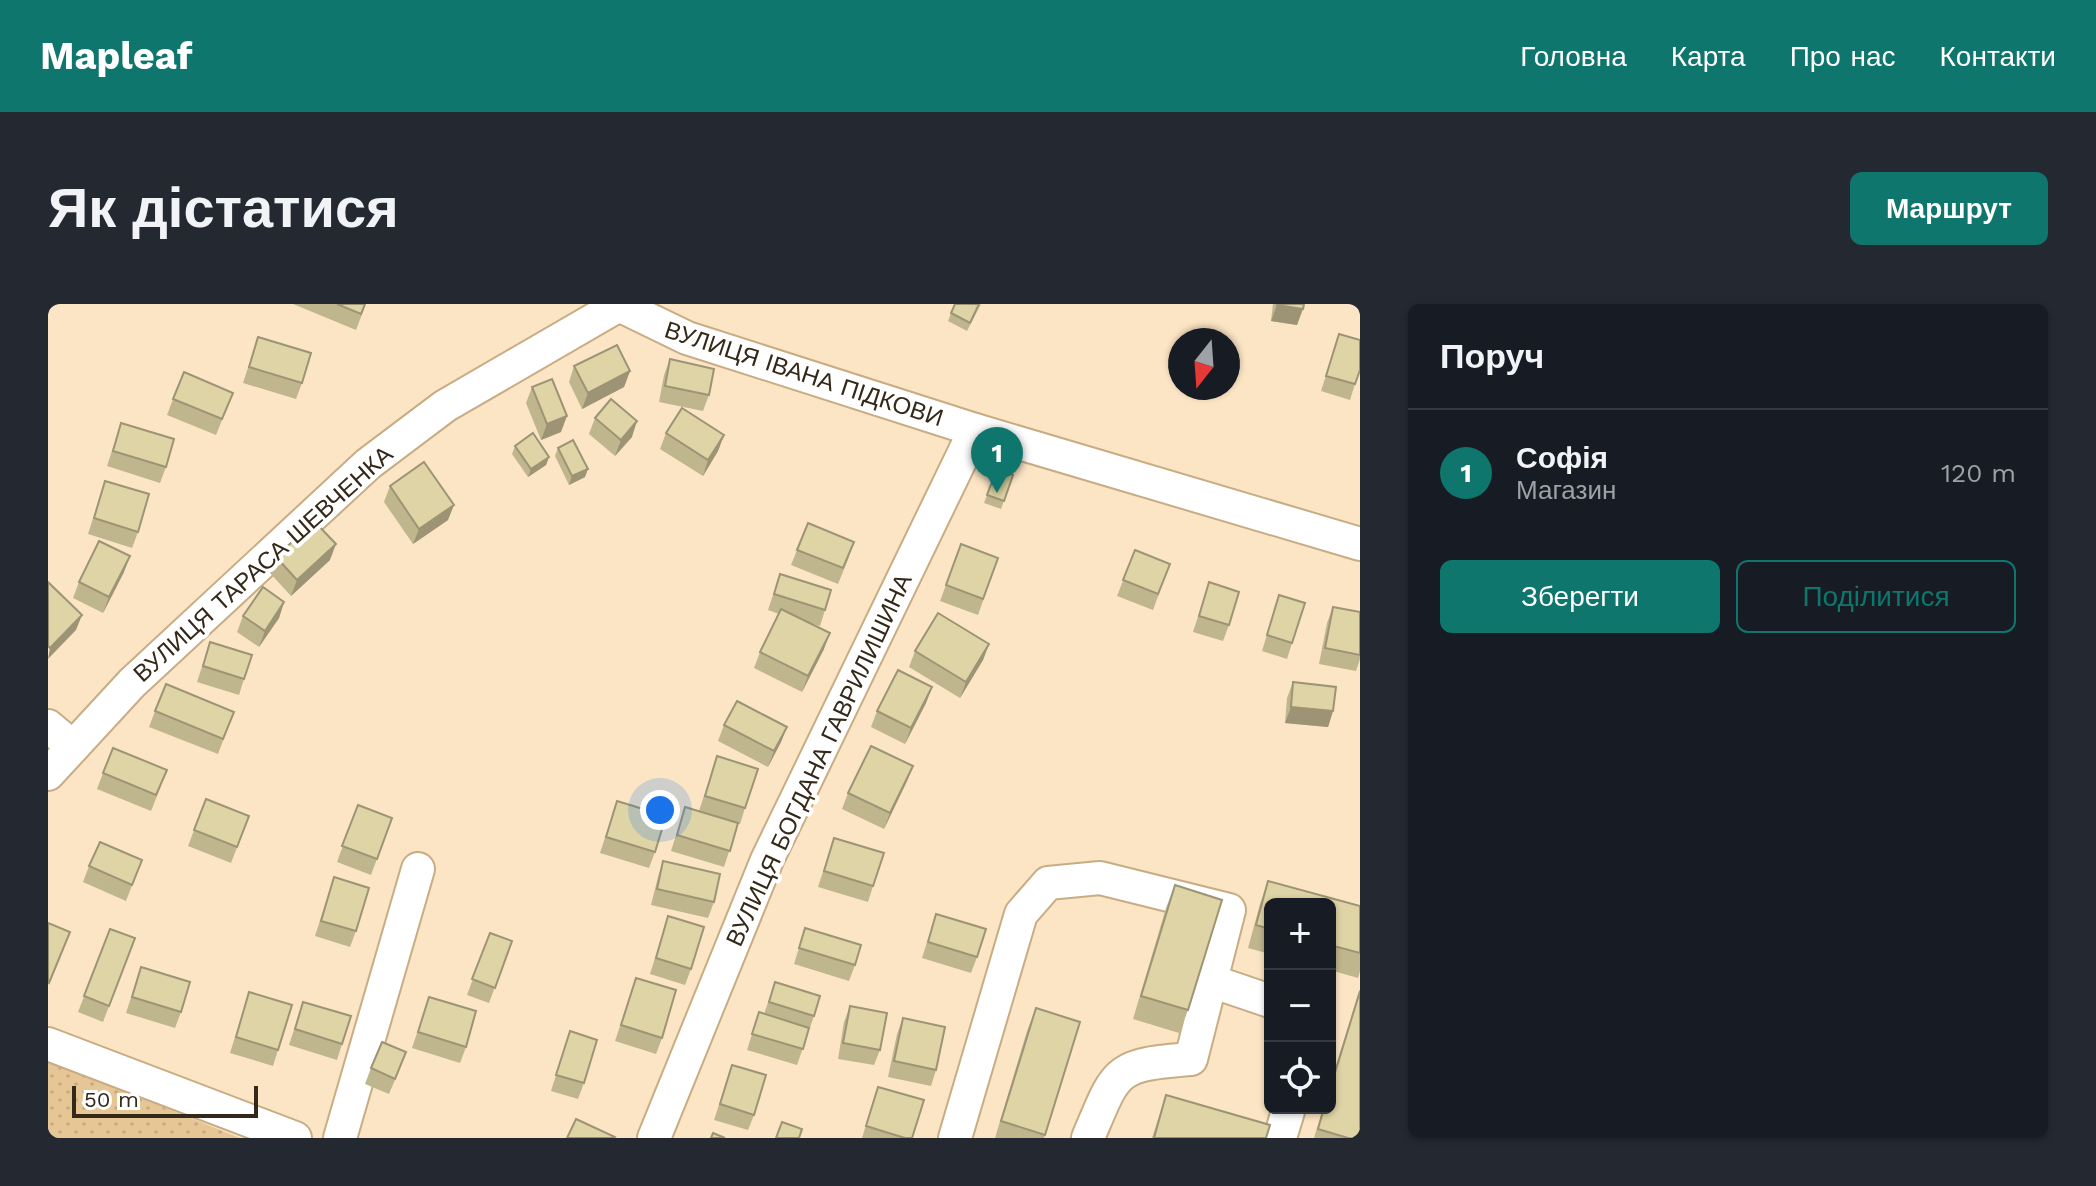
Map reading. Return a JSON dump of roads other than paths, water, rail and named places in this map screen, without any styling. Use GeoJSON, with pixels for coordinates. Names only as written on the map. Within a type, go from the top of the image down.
{"type":"FeatureCollection","features":[{"type":"Feature","properties":{"kind":"street","name":"ВУЛИЦЯ ІВАНА ПІДКОВИ"},"geometry":{"type":"LineString","coordinates":[[619,304],[687,338],[975,430],[1360,544]]}},
{"type":"Feature","properties":{"kind":"street","name":"ВУЛИЦЯ ТАРАСА ШЕВЧЕНКА"},"geometry":{"type":"LineString","coordinates":[[48,774],[132,683],[368,464],[445,406],[619,304]]}},
{"type":"Feature","properties":{"kind":"street","name":"ВУЛИЦЯ БОГДАНА ГАВРИЛИШИНА"},"geometry":{"type":"LineString","coordinates":[[654,1138],[767,860],[975,430]]}},
{"type":"Feature","properties":{"kind":"street"},"geometry":{"type":"LineString","coordinates":[[48,726],[73,747]]}},
{"type":"Feature","properties":{"kind":"street"},"geometry":{"type":"LineString","coordinates":[[340,1138],[418,869]]}},
{"type":"Feature","properties":{"kind":"street"},"geometry":{"type":"LineString","coordinates":[[955,1138],[1021,914],[1048,883],[1100,878],[1229,910],[1191,1059],[1140,1063],[1112,1081],[1088,1138]]}},
{"type":"Feature","properties":{"kind":"street"},"geometry":{"type":"LineString","coordinates":[[1211,981],[1264,999]]}},
{"type":"Feature","properties":{"kind":"street"},"geometry":{"type":"LineString","coordinates":[[48,1044],[295,1138]]}},
{"type":"Feature","properties":{"kind":"street"},"geometry":{"type":"LineString","coordinates":[[1280,1138],[1287,1114]]}},
{"type":"Feature","properties":{"kind":"place","name":"Софія"},"geometry":{"type":"Point","coordinates":[997,493]}}]}
